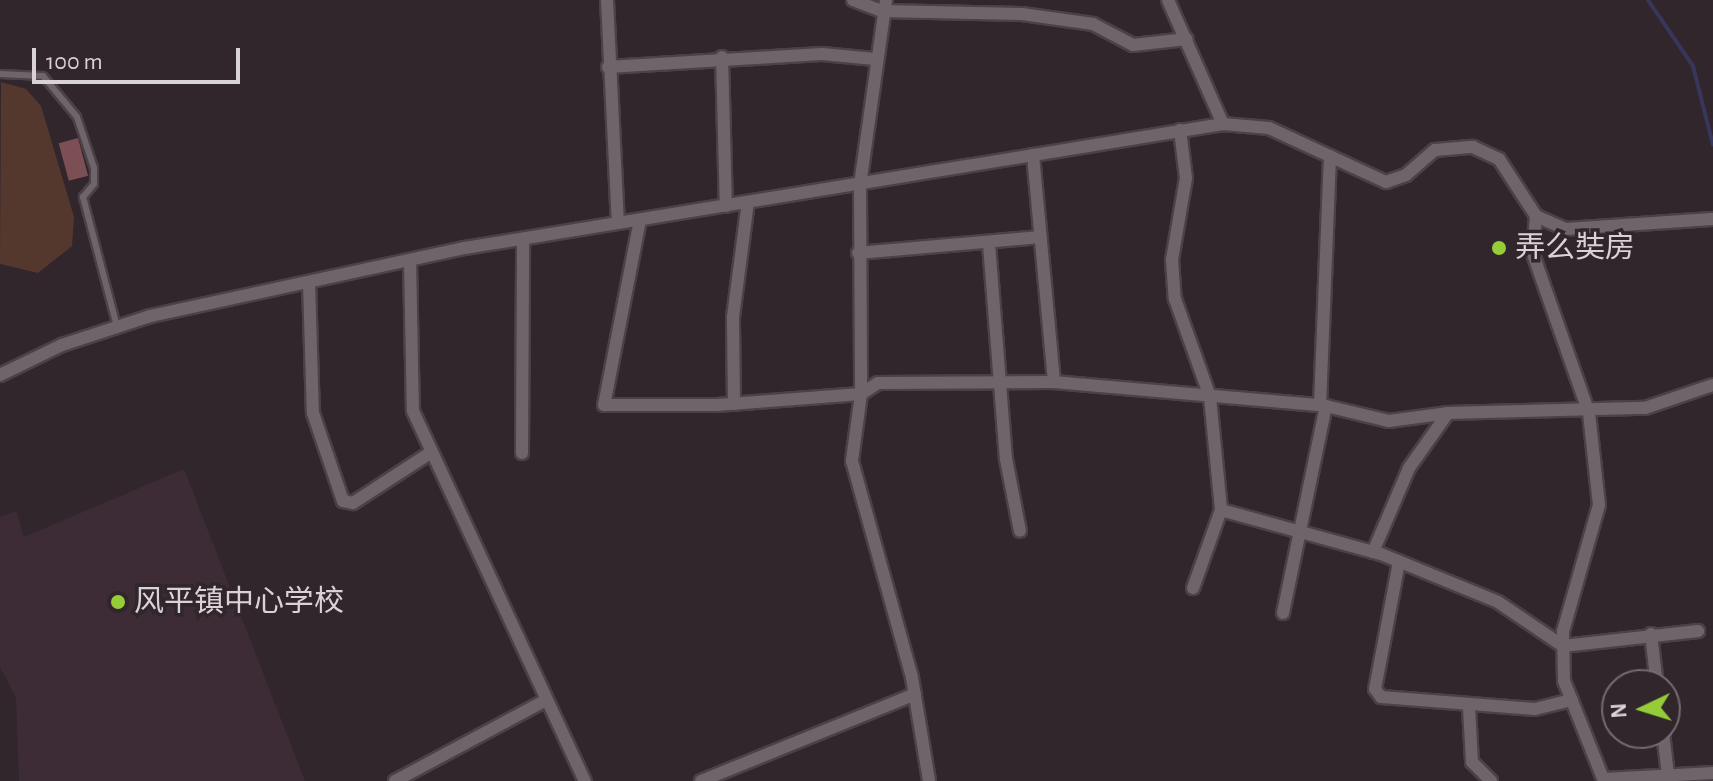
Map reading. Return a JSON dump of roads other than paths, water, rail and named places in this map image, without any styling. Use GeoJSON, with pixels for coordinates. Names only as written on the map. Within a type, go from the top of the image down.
{"type":"FeatureCollection","features":[{"type":"Feature","properties":{"kind":"street"},"geometry":{"type":"LineString","coordinates":[[607,0],[618,223]]}},
{"type":"Feature","properties":{"kind":"street"},"geometry":{"type":"LineString","coordinates":[[853,0],[1093,24],[1133,45],[1187,39]]}},
{"type":"Feature","properties":{"kind":"street"},"geometry":{"type":"LineString","coordinates":[[1168,0],[1223,124]]}},
{"type":"Feature","properties":{"kind":"street"},"geometry":{"type":"LineString","coordinates":[[884,5],[860,184],[861,394],[852,461],[915,694],[929,781]]}},
{"type":"Feature","properties":{"kind":"street"},"geometry":{"type":"LineString","coordinates":[[608,67],[722,57],[875,59]]}},
{"type":"Feature","properties":{"kind":"street"},"geometry":{"type":"LineString","coordinates":[[722,57],[726,206]]}},
{"type":"Feature","properties":{"kind":"street"},"geometry":{"type":"LineString","coordinates":[[0,375],[117,327],[410,260],[1223,124],[1269,128],[1386,182],[1406,175],[1435,150],[1473,147],[1499,159],[1536,216],[1565,229],[1713,219]]}},
{"type":"Feature","properties":{"kind":"street"},"geometry":{"type":"LineString","coordinates":[[1180,130],[1186,178],[1172,260],[1175,299],[1210,397],[1221,510],[1193,588]]}},
{"type":"Feature","properties":{"kind":"street"},"geometry":{"type":"LineString","coordinates":[[1033,155],[1054,382]]}},
{"type":"Feature","properties":{"kind":"street"},"geometry":{"type":"LineString","coordinates":[[1283,613],[1323,405],[1330,156]]}},
{"type":"Feature","properties":{"kind":"street"},"geometry":{"type":"LineString","coordinates":[[734,404],[733,317],[748,202]]}},
{"type":"Feature","properties":{"kind":"street"},"geometry":{"type":"LineString","coordinates":[[1536,216],[1533,254],[1589,413],[1599,505],[1563,646],[1572,700],[1604,780],[1713,773]]}},
{"type":"Feature","properties":{"kind":"street"},"geometry":{"type":"LineString","coordinates":[[640,220],[604,405],[734,404],[861,394],[878,383],[1054,382],[1323,405],[1389,421],[1448,413],[1589,413],[1645,408],[1713,385]]}},
{"type":"Feature","properties":{"kind":"street"},"geometry":{"type":"LineString","coordinates":[[858,253],[989,244],[1040,237]]}},
{"type":"Feature","properties":{"kind":"street"},"geometry":{"type":"LineString","coordinates":[[522,453],[523,239]]}},
{"type":"Feature","properties":{"kind":"street"},"geometry":{"type":"LineString","coordinates":[[989,244],[999,382],[1020,531]]}},
{"type":"Feature","properties":{"kind":"street"},"geometry":{"type":"LineString","coordinates":[[410,260],[413,411],[585,781]]}},
{"type":"Feature","properties":{"kind":"street"},"geometry":{"type":"LineString","coordinates":[[309,282],[313,413],[343,501],[353,503],[430,453]]}},
{"type":"Feature","properties":{"kind":"street"},"geometry":{"type":"LineString","coordinates":[[860,358],[878,383]]}},
{"type":"Feature","properties":{"kind":"street"},"geometry":{"type":"LineString","coordinates":[[1373,552],[1409,468],[1448,413]]}},
{"type":"Feature","properties":{"kind":"street"},"geometry":{"type":"LineString","coordinates":[[1221,510],[1399,562],[1498,602],[1563,646],[1698,631]]}},
{"type":"Feature","properties":{"kind":"street"},"geometry":{"type":"LineString","coordinates":[[1399,562],[1375,689],[1381,697],[1469,708],[1535,709],[1572,700]]}},
{"type":"Feature","properties":{"kind":"street"},"geometry":{"type":"LineString","coordinates":[[1651,634],[1655,669]]}},
{"type":"Feature","properties":{"kind":"street"},"geometry":{"type":"LineString","coordinates":[[701,781],[915,694]]}},
{"type":"Feature","properties":{"kind":"street"},"geometry":{"type":"LineString","coordinates":[[395,781],[546,700]]}},
{"type":"Feature","properties":{"kind":"street"},"geometry":{"type":"LineString","coordinates":[[1469,708],[1472,762],[1491,781]]}},
{"type":"Feature","properties":{"kind":"street"},"geometry":{"type":"LineString","coordinates":[[1665,749],[1668,775]]}},
{"type":"Feature","properties":{"kind":"lane"},"geometry":{"type":"LineString","coordinates":[[0,74],[43,76],[77,117],[94,168],[94,184],[83,197],[117,327]]}},
{"type":"Feature","properties":{"kind":"waterway"},"geometry":{"type":"LineString","coordinates":[[1648,0],[1693,66],[1713,145]]}},
{"type":"Feature","properties":{"kind":"place","name":"弄么奘房"},"geometry":{"type":"Point","coordinates":[1499,248]}},
{"type":"Feature","properties":{"kind":"place","name":"风平镇中心学校"},"geometry":{"type":"Point","coordinates":[118,602]}}]}
